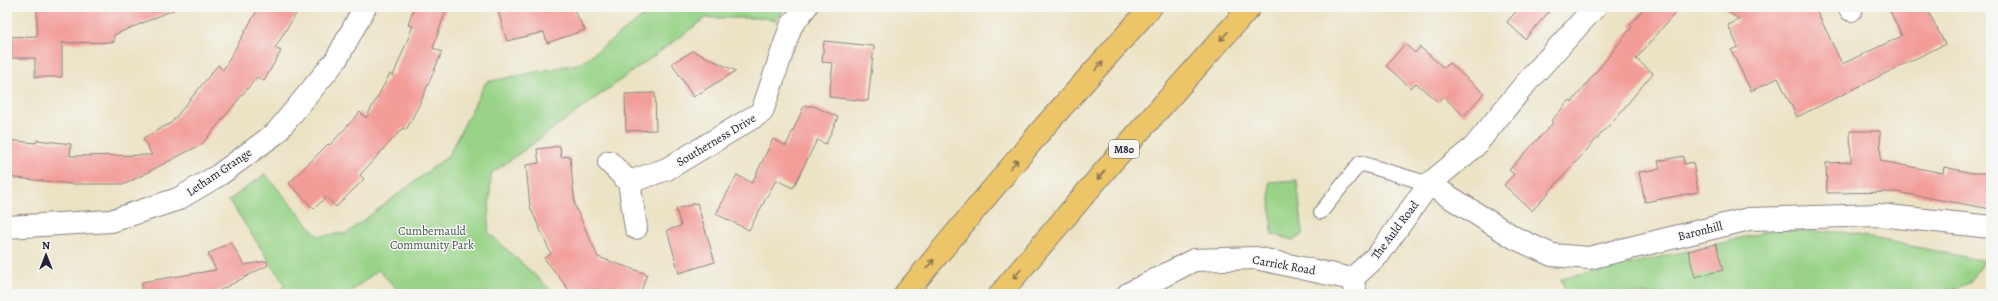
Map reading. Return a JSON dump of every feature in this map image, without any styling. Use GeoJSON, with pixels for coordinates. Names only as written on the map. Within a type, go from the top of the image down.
{"type":"FeatureCollection","features":[{"type":"Feature","properties":{"kind":"highway"},"geometry":{"type":"LineString","coordinates":[[906,294],[1045,126],[1151,7]]}},
{"type":"Feature","properties":{"kind":"highway","name":"M80"},"geometry":{"type":"LineString","coordinates":[[1000,294],[1113,161],[1250,7]]}},
{"type":"Feature","properties":{"kind":"street","name":"Letham Grange"},"geometry":{"type":"LineString","coordinates":[[7,227],[111,221],[178,199],[219,175],[276,133],[336,60],[365,7]]}},
{"type":"Feature","properties":{"kind":"street","name":"Southerness Drive"},"geometry":{"type":"LineString","coordinates":[[629,182],[667,169],[762,112],[791,26],[806,7]]}},
{"type":"Feature","properties":{"kind":"street","name":"The Auld Road"},"geometry":{"type":"LineString","coordinates":[[1354,286],[1429,184],[1474,147],[1526,83],[1595,7]]}},
{"type":"Feature","properties":{"kind":"street"},"geometry":{"type":"LineString","coordinates":[[609,162],[629,182],[636,228]]}},
{"type":"Feature","properties":{"kind":"street","name":"Baronhill"},"geometry":{"type":"LineString","coordinates":[[1429,184],[1515,238],[1552,255],[1589,258],[1749,219],[1879,215],[1991,227]]}},
{"type":"Feature","properties":{"kind":"street","name":"Carrick Road"},"geometry":{"type":"LineString","coordinates":[[1128,294],[1194,260],[1256,258],[1354,286]]}},
{"type":"Feature","properties":{"kind":"lane"},"geometry":{"type":"LineString","coordinates":[[1321,212],[1360,163],[1429,184]]}},
{"type":"Feature","properties":{"kind":"green space","name":"Cumbernauld Community Park"},"geometry":{"type":"Polygon","coordinates":[[[656,7],[785,7],[776,21],[764,18],[706,18],[491,174],[488,232],[555,294],[402,294],[378,270],[348,294],[274,294],[285,285],[229,200],[265,174],[318,236],[347,233],[448,156],[486,82],[581,63],[656,7]]]}},
{"type":"Feature","properties":{"kind":"green space"},"geometry":{"type":"Polygon","coordinates":[[[1297,180],[1303,235],[1292,240],[1272,234],[1269,182],[1297,180]]]}},
{"type":"Feature","properties":{"kind":"green space"},"geometry":{"type":"Polygon","coordinates":[[[1774,230],[1843,232],[1985,261],[1969,283],[1943,294],[1566,294],[1561,279],[1688,251],[1774,230]]]}},
{"type":"Feature","properties":{"kind":"building"},"geometry":{"type":"Polygon","coordinates":[[[37,7],[180,7],[114,35],[114,42],[62,43],[62,77],[35,77],[35,58],[11,58],[11,37],[37,36],[37,7]]]}},
{"type":"Feature","properties":{"kind":"building"},"geometry":{"type":"Polygon","coordinates":[[[259,7],[300,7],[275,48],[281,51],[264,81],[257,77],[202,144],[125,184],[72,184],[7,177],[7,140],[36,143],[37,140],[71,144],[70,156],[152,155],[143,138],[171,123],[218,65],[223,70],[259,7]]]}},
{"type":"Feature","properties":{"kind":"building"},"geometry":{"type":"Polygon","coordinates":[[[414,7],[447,7],[433,48],[442,52],[422,99],[406,130],[403,128],[360,175],[364,179],[336,207],[326,197],[314,209],[289,183],[328,144],[330,145],[360,112],[366,118],[390,74],[393,76],[413,26],[408,25],[414,7]]]}},
{"type":"Feature","properties":{"kind":"building"},"geometry":{"type":"Polygon","coordinates":[[[497,7],[572,7],[585,30],[547,43],[544,32],[507,41],[497,7]]]}},
{"type":"Feature","properties":{"kind":"building"},"geometry":{"type":"Polygon","coordinates":[[[1520,7],[1553,7],[1525,39],[1507,22],[1520,7]]]}},
{"type":"Feature","properties":{"kind":"building"},"geometry":{"type":"Polygon","coordinates":[[[1645,7],[1680,7],[1636,59],[1653,73],[1620,113],[1532,211],[1504,185],[1514,174],[1509,170],[1553,123],[1551,121],[1570,100],[1572,102],[1632,27],[1630,25],[1645,7]]]}},
{"type":"Feature","properties":{"kind":"building"},"geometry":{"type":"Polygon","coordinates":[[[1723,7],[1815,7],[1842,64],[1902,36],[1888,7],[1926,7],[1945,44],[1797,117],[1778,78],[1751,91],[1731,50],[1738,47],[1728,25],[1739,20],[1723,7]]]}},
{"type":"Feature","properties":{"kind":"building"},"geometry":{"type":"Polygon","coordinates":[[[824,41],[874,46],[868,101],[829,97],[833,63],[822,62],[824,41]]]}},
{"type":"Feature","properties":{"kind":"building"},"geometry":{"type":"Polygon","coordinates":[[[1405,44],[1415,53],[1420,47],[1444,68],[1449,63],[1484,93],[1464,116],[1443,96],[1438,102],[1416,83],[1411,88],[1386,66],[1405,44]]]}},
{"type":"Feature","properties":{"kind":"building"},"geometry":{"type":"Polygon","coordinates":[[[693,51],[736,71],[693,97],[672,63],[693,51]]]}},
{"type":"Feature","properties":{"kind":"building"},"geometry":{"type":"Polygon","coordinates":[[[655,93],[656,130],[626,131],[625,94],[655,93]]]}},
{"type":"Feature","properties":{"kind":"building"},"geometry":{"type":"Polygon","coordinates":[[[804,106],[813,106],[838,117],[826,144],[817,140],[793,188],[776,180],[749,230],[716,214],[737,175],[752,183],[773,139],[786,146],[804,106]]]}},
{"type":"Feature","properties":{"kind":"building"},"geometry":{"type":"Polygon","coordinates":[[[1850,131],[1880,131],[1881,161],[1943,173],[1944,167],[1972,173],[1991,173],[1991,209],[1897,192],[1827,193],[1826,163],[1851,162],[1850,131]]]}},
{"type":"Feature","properties":{"kind":"building"},"geometry":{"type":"Polygon","coordinates":[[[560,146],[561,157],[570,156],[575,206],[598,257],[647,274],[640,294],[572,294],[544,258],[551,254],[530,207],[526,165],[539,163],[537,149],[560,146]]]}},
{"type":"Feature","properties":{"kind":"building"},"geometry":{"type":"Polygon","coordinates":[[[1683,156],[1684,164],[1693,162],[1698,192],[1645,202],[1639,172],[1660,169],[1658,161],[1683,156]]]}},
{"type":"Feature","properties":{"kind":"building"},"geometry":{"type":"Polygon","coordinates":[[[697,203],[715,262],[679,273],[667,230],[681,226],[676,209],[697,203]]]}},
{"type":"Feature","properties":{"kind":"building"},"geometry":{"type":"Polygon","coordinates":[[[231,242],[244,265],[267,261],[268,265],[213,294],[142,294],[142,282],[216,270],[208,254],[231,242]]]}},
{"type":"Feature","properties":{"kind":"building"},"geometry":{"type":"Polygon","coordinates":[[[1716,244],[1723,270],[1695,277],[1688,251],[1716,244]]]}}]}
